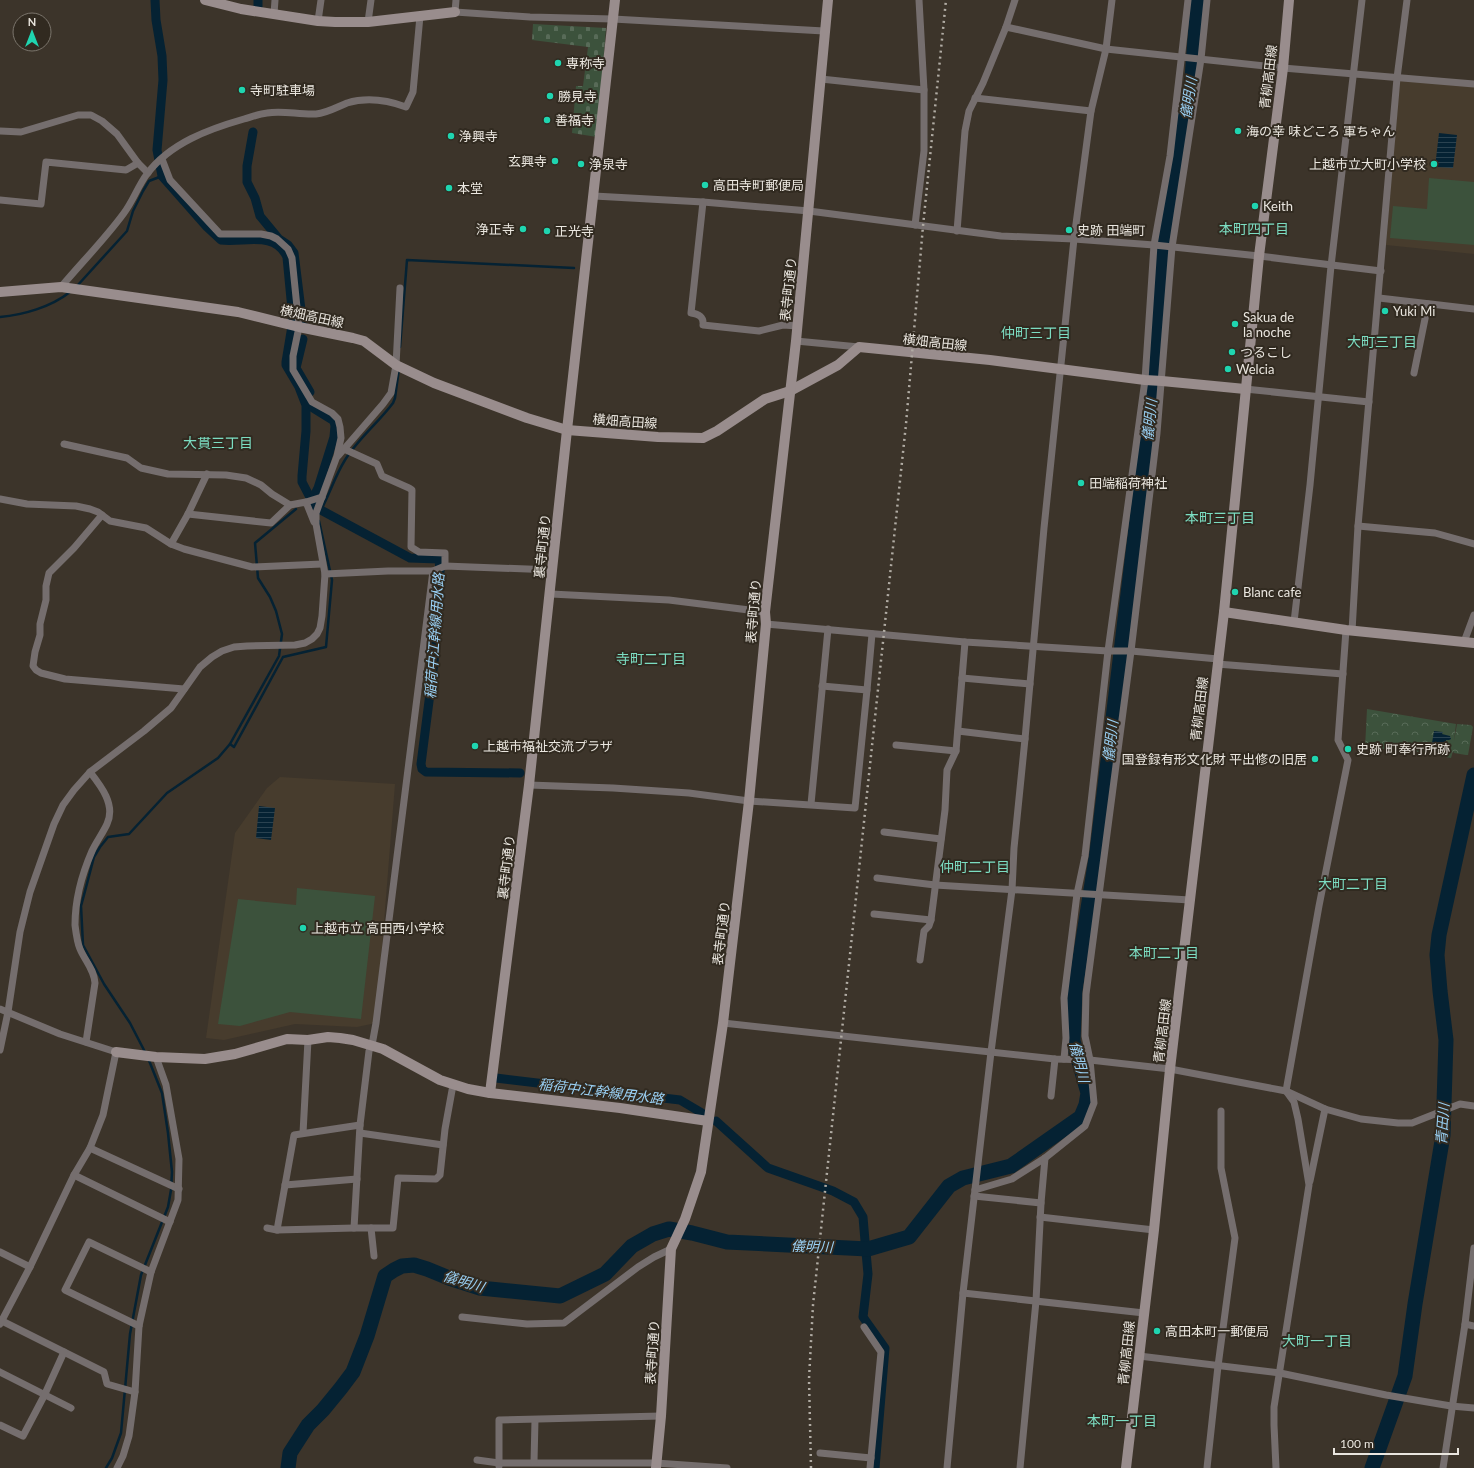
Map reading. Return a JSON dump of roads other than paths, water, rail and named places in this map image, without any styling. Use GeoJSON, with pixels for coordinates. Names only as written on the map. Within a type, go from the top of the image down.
{"type":"FeatureCollection","features":[{"type":"Feature","properties":{"kind":"street"},"geometry":{"type":"LineString","coordinates":[[205,0],[228,7],[318,21],[368,22],[455,12],[824,31]]}},
{"type":"Feature","properties":{"kind":"street"},"geometry":{"type":"LineString","coordinates":[[274,14],[275,0]]}},
{"type":"Feature","properties":{"kind":"street"},"geometry":{"type":"LineString","coordinates":[[318,21],[321,0]]}},
{"type":"Feature","properties":{"kind":"street"},"geometry":{"type":"LineString","coordinates":[[368,22],[371,0]]}},
{"type":"Feature","properties":{"kind":"street"},"geometry":{"type":"LineString","coordinates":[[455,12],[456,0]]}},
{"type":"Feature","properties":{"kind":"street","name":"裏寺町通り"},"geometry":{"type":"LineString","coordinates":[[490,1093],[529,785],[615,0]]}},
{"type":"Feature","properties":{"kind":"street","name":"表寺町通り"},"geometry":{"type":"LineString","coordinates":[[656,1466],[661,1416],[671,1249],[677,1239],[701,1172],[723,1023],[750,801],[766,612],[798,326],[828,0]]}},
{"type":"Feature","properties":{"kind":"street"},"geometry":{"type":"LineString","coordinates":[[915,226],[924,151],[924,90],[919,0]]}},
{"type":"Feature","properties":{"kind":"street"},"geometry":{"type":"LineString","coordinates":[[957,231],[965,131],[969,111],[1006,27],[1015,0]]}},
{"type":"Feature","properties":{"kind":"street"},"geometry":{"type":"LineString","coordinates":[[947,1468],[963,1293],[991,1052],[1012,890],[1014,848],[1030,684],[1032,646],[1074,239],[1091,111],[1106,49],[1112,0]]}},
{"type":"Feature","properties":{"kind":"street"},"geometry":{"type":"LineString","coordinates":[[1066,1059],[1064,998],[1085,856],[1108,651],[1146,380],[1156,246],[1184,57],[1188,0]]}},
{"type":"Feature","properties":{"kind":"street"},"geometry":{"type":"LineString","coordinates":[[975,1193],[1012,1179],[1045,1158],[1085,1126],[1094,1103],[1085,1036],[1086,994],[1131,651],[1157,433],[1172,247],[1200,59],[1207,0]]}},
{"type":"Feature","properties":{"kind":"street","name":"青柳高田線"},"geometry":{"type":"LineString","coordinates":[[1126,1468],[1154,1230],[1170,1069],[1224,612],[1259,256],[1283,68],[1289,0]]}},
{"type":"Feature","properties":{"kind":"street"},"geometry":{"type":"LineString","coordinates":[[1294,622],[1319,397],[1331,266],[1362,0]]}},
{"type":"Feature","properties":{"kind":"street"},"geometry":{"type":"LineString","coordinates":[[1309,1185],[1294,1102],[1286,1091],[1319,906],[1348,760],[1338,740],[1343,674],[1349,630],[1398,78],[1407,0]]}},
{"type":"Feature","properties":{"kind":"street"},"geometry":{"type":"LineString","coordinates":[[61,287],[126,211],[148,173],[162,159],[187,141],[204,132],[266,113],[287,112],[314,114],[326,112],[357,100],[369,99],[392,102],[406,107],[413,92],[420,16]]}},
{"type":"Feature","properties":{"kind":"street"},"geometry":{"type":"LineString","coordinates":[[1006,27],[1106,49],[1283,68],[1474,84]]}},
{"type":"Feature","properties":{"kind":"street"},"geometry":{"type":"LineString","coordinates":[[821,79],[924,90]]}},
{"type":"Feature","properties":{"kind":"street"},"geometry":{"type":"LineString","coordinates":[[975,98],[1091,111]]}},
{"type":"Feature","properties":{"kind":"street"},"geometry":{"type":"LineString","coordinates":[[0,131],[21,132],[78,115],[92,115],[97,117],[117,134],[138,163],[148,173]]}},
{"type":"Feature","properties":{"kind":"street"},"geometry":{"type":"LineString","coordinates":[[0,1050],[8,1012],[20,932],[30,892],[43,851],[63,805],[90,772],[171,708],[200,667],[212,657],[222,651],[234,647],[296,645],[312,639],[320,628],[324,574],[316,528],[316,513],[337,456],[341,438],[338,419],[332,413],[312,402],[293,370],[293,356],[299,327],[292,258],[288,249],[277,239],[270,236],[261,234],[220,234],[170,180],[162,159]]}},
{"type":"Feature","properties":{"kind":"street"},"geometry":{"type":"LineString","coordinates":[[0,200],[41,204],[46,162],[126,170],[138,163]]}},
{"type":"Feature","properties":{"kind":"street"},"geometry":{"type":"LineString","coordinates":[[594,196],[703,202],[809,211],[1001,236],[1074,239],[1172,247],[1381,271]]}},
{"type":"Feature","properties":{"kind":"street"},"geometry":{"type":"LineString","coordinates":[[703,202],[691,313],[696,313],[702,316],[704,321],[703,325],[759,331],[783,325],[798,326]]}},
{"type":"Feature","properties":{"kind":"street","name":"横畑高田線"},"geometry":{"type":"LineString","coordinates":[[0,292],[61,287],[238,312],[353,338],[364,341],[396,365],[434,384],[527,418],[567,430],[658,437],[703,438],[717,431],[765,400],[790,391],[838,365],[859,347],[990,360],[1146,380],[1246,389]]}},
{"type":"Feature","properties":{"kind":"street"},"geometry":{"type":"LineString","coordinates":[[337,456],[383,404],[390,393],[396,365],[400,288]]}},
{"type":"Feature","properties":{"kind":"street"},"geometry":{"type":"LineString","coordinates":[[1379,298],[1474,309]]}},
{"type":"Feature","properties":{"kind":"street"},"geometry":{"type":"LineString","coordinates":[[1414,373],[1428,304]]}},
{"type":"Feature","properties":{"kind":"street"},"geometry":{"type":"LineString","coordinates":[[796,341],[859,347]]}},
{"type":"Feature","properties":{"kind":"street"},"geometry":{"type":"LineString","coordinates":[[1246,389],[1369,402]]}},
{"type":"Feature","properties":{"kind":"street"},"geometry":{"type":"LineString","coordinates":[[64,444],[127,458],[141,468],[168,474],[207,474],[246,478],[261,485],[290,505]]}},
{"type":"Feature","properties":{"kind":"street"},"geometry":{"type":"LineString","coordinates":[[344,448],[377,464],[382,476],[412,490],[411,546],[419,552],[445,553],[445,566]]}},
{"type":"Feature","properties":{"kind":"street"},"geometry":{"type":"LineString","coordinates":[[171,544],[188,514],[207,474]]}},
{"type":"Feature","properties":{"kind":"street"},"geometry":{"type":"LineString","coordinates":[[188,514],[271,522],[290,505],[322,497]]}},
{"type":"Feature","properties":{"kind":"street"},"geometry":{"type":"LineString","coordinates":[[0,499],[27,504],[76,506],[90,509],[110,521],[146,528],[171,544],[211,557],[252,567],[322,564]]}},
{"type":"Feature","properties":{"kind":"street"},"geometry":{"type":"LineString","coordinates":[[306,502],[316,528]]}},
{"type":"Feature","properties":{"kind":"street"},"geometry":{"type":"LineString","coordinates":[[102,515],[74,548],[49,573],[46,586],[46,600],[40,624],[40,635],[33,666],[41,673],[64,679],[184,689]]}},
{"type":"Feature","properties":{"kind":"street"},"geometry":{"type":"LineString","coordinates":[[1358,526],[1435,533],[1474,544]]}},
{"type":"Feature","properties":{"kind":"street"},"geometry":{"type":"LineString","coordinates":[[324,574],[388,571],[433,572],[445,566],[553,570]]}},
{"type":"Feature","properties":{"kind":"street"},"geometry":{"type":"LineString","coordinates":[[354,1228],[360,1126],[369,1051],[372,1045],[376,1023],[433,572]]}},
{"type":"Feature","properties":{"kind":"street"},"geometry":{"type":"LineString","coordinates":[[550,594],[669,600],[766,612]]}},
{"type":"Feature","properties":{"kind":"street"},"geometry":{"type":"LineString","coordinates":[[1224,612],[1349,630],[1469,643],[1474,615]]}},
{"type":"Feature","properties":{"kind":"street"},"geometry":{"type":"LineString","coordinates":[[766,624],[965,642],[1108,651],[1131,651],[1343,674]]}},
{"type":"Feature","properties":{"kind":"street"},"geometry":{"type":"LineString","coordinates":[[811,804],[828,629]]}},
{"type":"Feature","properties":{"kind":"street"},"geometry":{"type":"LineString","coordinates":[[529,785],[689,793],[750,801],[855,808],[872,634]]}},
{"type":"Feature","properties":{"kind":"street"},"geometry":{"type":"LineString","coordinates":[[920,960],[924,931],[929,926],[931,920],[945,810],[947,770],[956,751],[965,642]]}},
{"type":"Feature","properties":{"kind":"street"},"geometry":{"type":"LineString","coordinates":[[962,678],[1030,684]]}},
{"type":"Feature","properties":{"kind":"street"},"geometry":{"type":"LineString","coordinates":[[822,686],[867,690]]}},
{"type":"Feature","properties":{"kind":"street"},"geometry":{"type":"LineString","coordinates":[[958,731],[1025,738]]}},
{"type":"Feature","properties":{"kind":"street"},"geometry":{"type":"LineString","coordinates":[[896,745],[956,751]]}},
{"type":"Feature","properties":{"kind":"street"},"geometry":{"type":"LineString","coordinates":[[86,1042],[95,982],[94,974],[80,949],[78,942],[76,925],[77,906],[90,857],[106,826],[110,814],[106,794],[90,772]]}},
{"type":"Feature","properties":{"kind":"street"},"geometry":{"type":"LineString","coordinates":[[884,832],[941,839]]}},
{"type":"Feature","properties":{"kind":"street"},"geometry":{"type":"LineString","coordinates":[[877,878],[1012,890],[1190,900]]}},
{"type":"Feature","properties":{"kind":"street"},"geometry":{"type":"LineString","coordinates":[[874,914],[931,920]]}},
{"type":"Feature","properties":{"kind":"street"},"geometry":{"type":"LineString","coordinates":[[0,1009],[60,1034],[116,1052],[156,1057],[194,1059],[216,1058],[262,1048],[287,1039],[308,1040],[328,1037],[353,1040],[383,1049],[440,1080],[453,1085],[490,1093],[620,1108],[708,1121]]}},
{"type":"Feature","properties":{"kind":"street"},"geometry":{"type":"LineString","coordinates":[[723,1023],[1055,1059],[1088,1060],[1170,1069],[1286,1091],[1325,1109],[1361,1119],[1412,1123],[1460,1104],[1474,1106]]}},
{"type":"Feature","properties":{"kind":"street"},"geometry":{"type":"LineString","coordinates":[[303,1133],[308,1040]]}},
{"type":"Feature","properties":{"kind":"street"},"geometry":{"type":"LineString","coordinates":[[116,1052],[103,1115],[90,1148],[74,1175],[30,1267],[0,1321],[104,1372],[107,1384],[134,1392]]}},
{"type":"Feature","properties":{"kind":"street"},"geometry":{"type":"LineString","coordinates":[[117,1468],[123,1456],[129,1436],[139,1326],[151,1272],[178,1200],[180,1159],[166,1085],[156,1057]]}},
{"type":"Feature","properties":{"kind":"street"},"geometry":{"type":"LineString","coordinates":[[1051,1096],[1055,1059]]}},
{"type":"Feature","properties":{"kind":"street"},"geometry":{"type":"LineString","coordinates":[[267,1228],[277,1230],[393,1228],[398,1178],[436,1179],[440,1174],[444,1129],[453,1085]]}},
{"type":"Feature","properties":{"kind":"street"},"geometry":{"type":"LineString","coordinates":[[1276,1468],[1274,1413],[1309,1185],[1325,1109]]}},
{"type":"Feature","properties":{"kind":"street"},"geometry":{"type":"LineString","coordinates":[[1207,1468],[1218,1366],[1235,1238],[1221,1168],[1221,1111]]}},
{"type":"Feature","properties":{"kind":"street"},"geometry":{"type":"LineString","coordinates":[[277,1230],[294,1135],[360,1126]]}},
{"type":"Feature","properties":{"kind":"street"},"geometry":{"type":"LineString","coordinates":[[360,1134],[443,1145]]}},
{"type":"Feature","properties":{"kind":"street"},"geometry":{"type":"LineString","coordinates":[[90,1148],[179,1189]]}},
{"type":"Feature","properties":{"kind":"street"},"geometry":{"type":"LineString","coordinates":[[1020,1468],[1036,1301],[1040,1217],[1045,1158]]}},
{"type":"Feature","properties":{"kind":"street"},"geometry":{"type":"LineString","coordinates":[[74,1175],[170,1222]]}},
{"type":"Feature","properties":{"kind":"street"},"geometry":{"type":"LineString","coordinates":[[285,1185],[357,1179]]}},
{"type":"Feature","properties":{"kind":"street"},"geometry":{"type":"LineString","coordinates":[[975,1193],[1041,1203]]}},
{"type":"Feature","properties":{"kind":"street"},"geometry":{"type":"LineString","coordinates":[[1040,1217],[1154,1230]]}},
{"type":"Feature","properties":{"kind":"street"},"geometry":{"type":"LineString","coordinates":[[371,1228],[374,1256]]}},
{"type":"Feature","properties":{"kind":"street"},"geometry":{"type":"LineString","coordinates":[[139,1326],[65,1290],[89,1242],[151,1272]]}},
{"type":"Feature","properties":{"kind":"street"},"geometry":{"type":"LineString","coordinates":[[1443,1468],[1451,1406],[1465,1324],[1474,1248]]}},
{"type":"Feature","properties":{"kind":"street"},"geometry":{"type":"LineString","coordinates":[[462,1318],[527,1324],[564,1323],[638,1267],[671,1249]]}},
{"type":"Feature","properties":{"kind":"street"},"geometry":{"type":"LineString","coordinates":[[0,1252],[30,1267]]}},
{"type":"Feature","properties":{"kind":"street"},"geometry":{"type":"LineString","coordinates":[[963,1293],[1144,1313]]}},
{"type":"Feature","properties":{"kind":"street"},"geometry":{"type":"LineString","coordinates":[[1465,1324],[1474,1326]]}},
{"type":"Feature","properties":{"kind":"street"},"geometry":{"type":"LineString","coordinates":[[864,1327],[881,1352],[870,1468]]}},
{"type":"Feature","properties":{"kind":"street"},"geometry":{"type":"LineString","coordinates":[[0,1425],[23,1436],[44,1396],[64,1352]]}},
{"type":"Feature","properties":{"kind":"street"},"geometry":{"type":"LineString","coordinates":[[1140,1356],[1280,1373],[1386,1395],[1451,1406],[1474,1408]]}},
{"type":"Feature","properties":{"kind":"street"},"geometry":{"type":"LineString","coordinates":[[0,1372],[44,1396],[71,1408]]}},
{"type":"Feature","properties":{"kind":"street"},"geometry":{"type":"LineString","coordinates":[[499,1466],[499,1420],[661,1416]]}},
{"type":"Feature","properties":{"kind":"street"},"geometry":{"type":"LineString","coordinates":[[534,1462],[535,1420]]}},
{"type":"Feature","properties":{"kind":"street"},"geometry":{"type":"LineString","coordinates":[[820,1453],[871,1458]]}},
{"type":"Feature","properties":{"kind":"street"},"geometry":{"type":"LineString","coordinates":[[477,1460],[499,1466],[534,1462],[576,1465],[727,1468]]}},
{"type":"Feature","properties":{"kind":"water"},"geometry":{"type":"Polygon","coordinates":[[[1439,133],[1457,135],[1453,168],[1435,167],[1439,133]]]}},
{"type":"Feature","properties":{"kind":"water"},"geometry":{"type":"Polygon","coordinates":[[[1434,731],[1443,732],[1442,734],[1450,736],[1451,739],[1446,740],[1446,742],[1441,742],[1441,744],[1432,743],[1434,731]]]}},
{"type":"Feature","properties":{"kind":"water"},"geometry":{"type":"Polygon","coordinates":[[[259,806],[275,808],[271,840],[256,838],[259,806]]]}},
{"type":"Feature","properties":{"kind":"waterway","name":"稲荷中江幹線用水路"},"geometry":{"type":"LineString","coordinates":[[155,0],[156,20],[162,56],[163,80],[157,150],[162,176],[207,227],[221,240],[258,240],[275,243],[282,249],[287,257],[293,320],[286,365],[299,387],[306,405],[306,431],[302,482],[314,505],[319,509],[410,558],[439,559],[440,571],[434,662],[421,764],[422,769],[426,772],[520,773]]}},
{"type":"Feature","properties":{"kind":"waterway"},"geometry":{"type":"LineString","coordinates":[[258,0],[258,9]]}},
{"type":"Feature","properties":{"kind":"waterway","name":"儀明川"},"geometry":{"type":"LineString","coordinates":[[288,1468],[290,1453],[308,1425],[323,1410],[353,1372],[367,1336],[385,1276],[402,1266],[414,1265],[480,1288],[560,1296],[605,1274],[632,1246],[653,1234],[669,1229],[727,1242],[868,1249],[909,1237],[949,1186],[963,1178],[1011,1166],[1081,1117],[1086,1105],[1088,1093],[1073,1041],[1075,990],[1097,852],[1150,411],[1164,242],[1192,78],[1198,0]]}},
{"type":"Feature","properties":{"kind":"waterway"},"geometry":{"type":"LineString","coordinates":[[253,132],[247,166],[247,182],[255,198],[260,216],[279,239],[288,245],[294,253],[303,326]]}},
{"type":"Feature","properties":{"kind":"waterway"},"geometry":{"type":"LineString","coordinates":[[77,286],[127,231],[133,211],[149,181],[162,176]]}},
{"type":"Feature","properties":{"kind":"waterway"},"geometry":{"type":"LineString","coordinates":[[400,347],[407,260],[574,268]]}},
{"type":"Feature","properties":{"kind":"waterway"},"geometry":{"type":"LineString","coordinates":[[0,317],[18,314],[46,306],[70,292]]}},
{"type":"Feature","properties":{"kind":"waterway"},"geometry":{"type":"LineString","coordinates":[[303,339],[296,368],[310,392]]}},
{"type":"Feature","properties":{"kind":"waterway"},"geometry":{"type":"LineString","coordinates":[[321,510],[338,472],[350,452],[393,403],[399,368]]}},
{"type":"Feature","properties":{"kind":"waterway"},"geometry":{"type":"LineString","coordinates":[[313,408],[334,421],[335,426],[334,437],[318,488],[314,496]]}},
{"type":"Feature","properties":{"kind":"waterway"},"geometry":{"type":"LineString","coordinates":[[230,744],[279,656],[282,634],[276,611],[270,597],[258,578],[255,543],[296,509]]}},
{"type":"Feature","properties":{"kind":"waterway"},"geometry":{"type":"LineString","coordinates":[[145,1052],[130,1023],[104,984],[83,945],[81,906],[94,857],[108,837],[129,834],[167,793],[218,758],[230,744],[234,747],[283,657],[326,647],[332,580],[319,521]]}},
{"type":"Feature","properties":{"kind":"waterway","name":"青田川"},"geometry":{"type":"LineString","coordinates":[[1372,1468],[1405,1376],[1415,1304],[1443,1135],[1446,1040],[1437,955],[1439,935],[1474,775]]}},
{"type":"Feature","properties":{"kind":"waterway"},"geometry":{"type":"LineString","coordinates":[[106,1468],[112,1458],[121,1433],[130,1334],[141,1275],[168,1207],[171,1190],[172,1172],[162,1093],[148,1058]]}},
{"type":"Feature","properties":{"kind":"waterway","name":"稲荷中江幹線用水路"},"geometry":{"type":"LineString","coordinates":[[496,1078],[680,1100],[702,1113]]}},
{"type":"Feature","properties":{"kind":"waterway","name":"稲荷中江幹線用水路"},"geometry":{"type":"LineString","coordinates":[[716,1121],[768,1168],[833,1191],[854,1202],[863,1217],[868,1274],[863,1317],[885,1348],[875,1468]]}},
{"type":"Feature","properties":{"kind":"railway"},"geometry":{"type":"LineString","coordinates":[[811,1468],[809,1379],[813,1305],[906,424],[923,226],[946,0]]}},
{"type":"Feature","properties":{"kind":"place","name":"専称寺"},"geometry":{"type":"Point","coordinates":[558,63]}},
{"type":"Feature","properties":{"kind":"place","name":"寺町駐車場"},"geometry":{"type":"Point","coordinates":[242,90]}},
{"type":"Feature","properties":{"kind":"place","name":"勝見寺"},"geometry":{"type":"Point","coordinates":[550,96]}},
{"type":"Feature","properties":{"kind":"place","name":"善福寺"},"geometry":{"type":"Point","coordinates":[547,120]}},
{"type":"Feature","properties":{"kind":"place","name":"海の幸 味どころ 軍ちゃん"},"geometry":{"type":"Point","coordinates":[1238,131]}},
{"type":"Feature","properties":{"kind":"place","name":"浄興寺"},"geometry":{"type":"Point","coordinates":[451,136]}},
{"type":"Feature","properties":{"kind":"place","name":"玄興寺"},"geometry":{"type":"Point","coordinates":[555,161]}},
{"type":"Feature","properties":{"kind":"place","name":"浄泉寺"},"geometry":{"type":"Point","coordinates":[581,164]}},
{"type":"Feature","properties":{"kind":"place","name":"上越市立大町小学校"},"geometry":{"type":"Point","coordinates":[1434,164]}},
{"type":"Feature","properties":{"kind":"place","name":"高田寺町郵便局"},"geometry":{"type":"Point","coordinates":[705,185]}},
{"type":"Feature","properties":{"kind":"place","name":"本堂"},"geometry":{"type":"Point","coordinates":[449,188]}},
{"type":"Feature","properties":{"kind":"place","name":"Keith"},"geometry":{"type":"Point","coordinates":[1255,206]}},
{"type":"Feature","properties":{"kind":"place","name":"浄正寺"},"geometry":{"type":"Point","coordinates":[523,229]}},
{"type":"Feature","properties":{"kind":"place","name":"史跡 田端町"},"geometry":{"type":"Point","coordinates":[1069,230]}},
{"type":"Feature","properties":{"kind":"place","name":"正光寺"},"geometry":{"type":"Point","coordinates":[547,231]}},
{"type":"Feature","properties":{"kind":"place","name":"Yuki Mi"},"geometry":{"type":"Point","coordinates":[1385,311]}},
{"type":"Feature","properties":{"kind":"place","name":"Sakua de la noche"},"geometry":{"type":"Point","coordinates":[1235,324]}},
{"type":"Feature","properties":{"kind":"place","name":"つるこし"},"geometry":{"type":"Point","coordinates":[1232,352]}},
{"type":"Feature","properties":{"kind":"place","name":"Welcia"},"geometry":{"type":"Point","coordinates":[1228,369]}},
{"type":"Feature","properties":{"kind":"place","name":"田端稲荷神社"},"geometry":{"type":"Point","coordinates":[1081,483]}},
{"type":"Feature","properties":{"kind":"place","name":"Blanc cafe"},"geometry":{"type":"Point","coordinates":[1235,592]}},
{"type":"Feature","properties":{"kind":"place","name":"上越市福祉交流プラザ"},"geometry":{"type":"Point","coordinates":[475,746]}},
{"type":"Feature","properties":{"kind":"place","name":"史跡 町奉行所跡"},"geometry":{"type":"Point","coordinates":[1348,749]}},
{"type":"Feature","properties":{"kind":"place","name":"国登録有形文化財 平出修の旧居"},"geometry":{"type":"Point","coordinates":[1315,759]}},
{"type":"Feature","properties":{"kind":"place","name":"上越市立 高田西小学校"},"geometry":{"type":"Point","coordinates":[303,928]}},
{"type":"Feature","properties":{"kind":"place","name":"高田本町一郵便局"},"geometry":{"type":"Point","coordinates":[1157,1331]}},
{"type":"Feature","properties":{"kind":"district","name":"本町四丁目"},"geometry":{"type":"Point","coordinates":[1254,228]}},
{"type":"Feature","properties":{"kind":"district","name":"仲町三丁目"},"geometry":{"type":"Point","coordinates":[1036,332]}},
{"type":"Feature","properties":{"kind":"district","name":"大町三丁目"},"geometry":{"type":"Point","coordinates":[1382,341]}},
{"type":"Feature","properties":{"kind":"district","name":"大貫三丁目"},"geometry":{"type":"Point","coordinates":[218,442]}},
{"type":"Feature","properties":{"kind":"district","name":"本町三丁目"},"geometry":{"type":"Point","coordinates":[1220,517]}},
{"type":"Feature","properties":{"kind":"district","name":"寺町二丁目"},"geometry":{"type":"Point","coordinates":[651,658]}},
{"type":"Feature","properties":{"kind":"district","name":"仲町二丁目"},"geometry":{"type":"Point","coordinates":[975,866]}},
{"type":"Feature","properties":{"kind":"district","name":"大町二丁目"},"geometry":{"type":"Point","coordinates":[1353,883]}},
{"type":"Feature","properties":{"kind":"district","name":"本町二丁目"},"geometry":{"type":"Point","coordinates":[1164,952]}},
{"type":"Feature","properties":{"kind":"district","name":"大町一丁目"},"geometry":{"type":"Point","coordinates":[1317,1340]}},
{"type":"Feature","properties":{"kind":"district","name":"本町一丁目"},"geometry":{"type":"Point","coordinates":[1122,1420]}}]}
